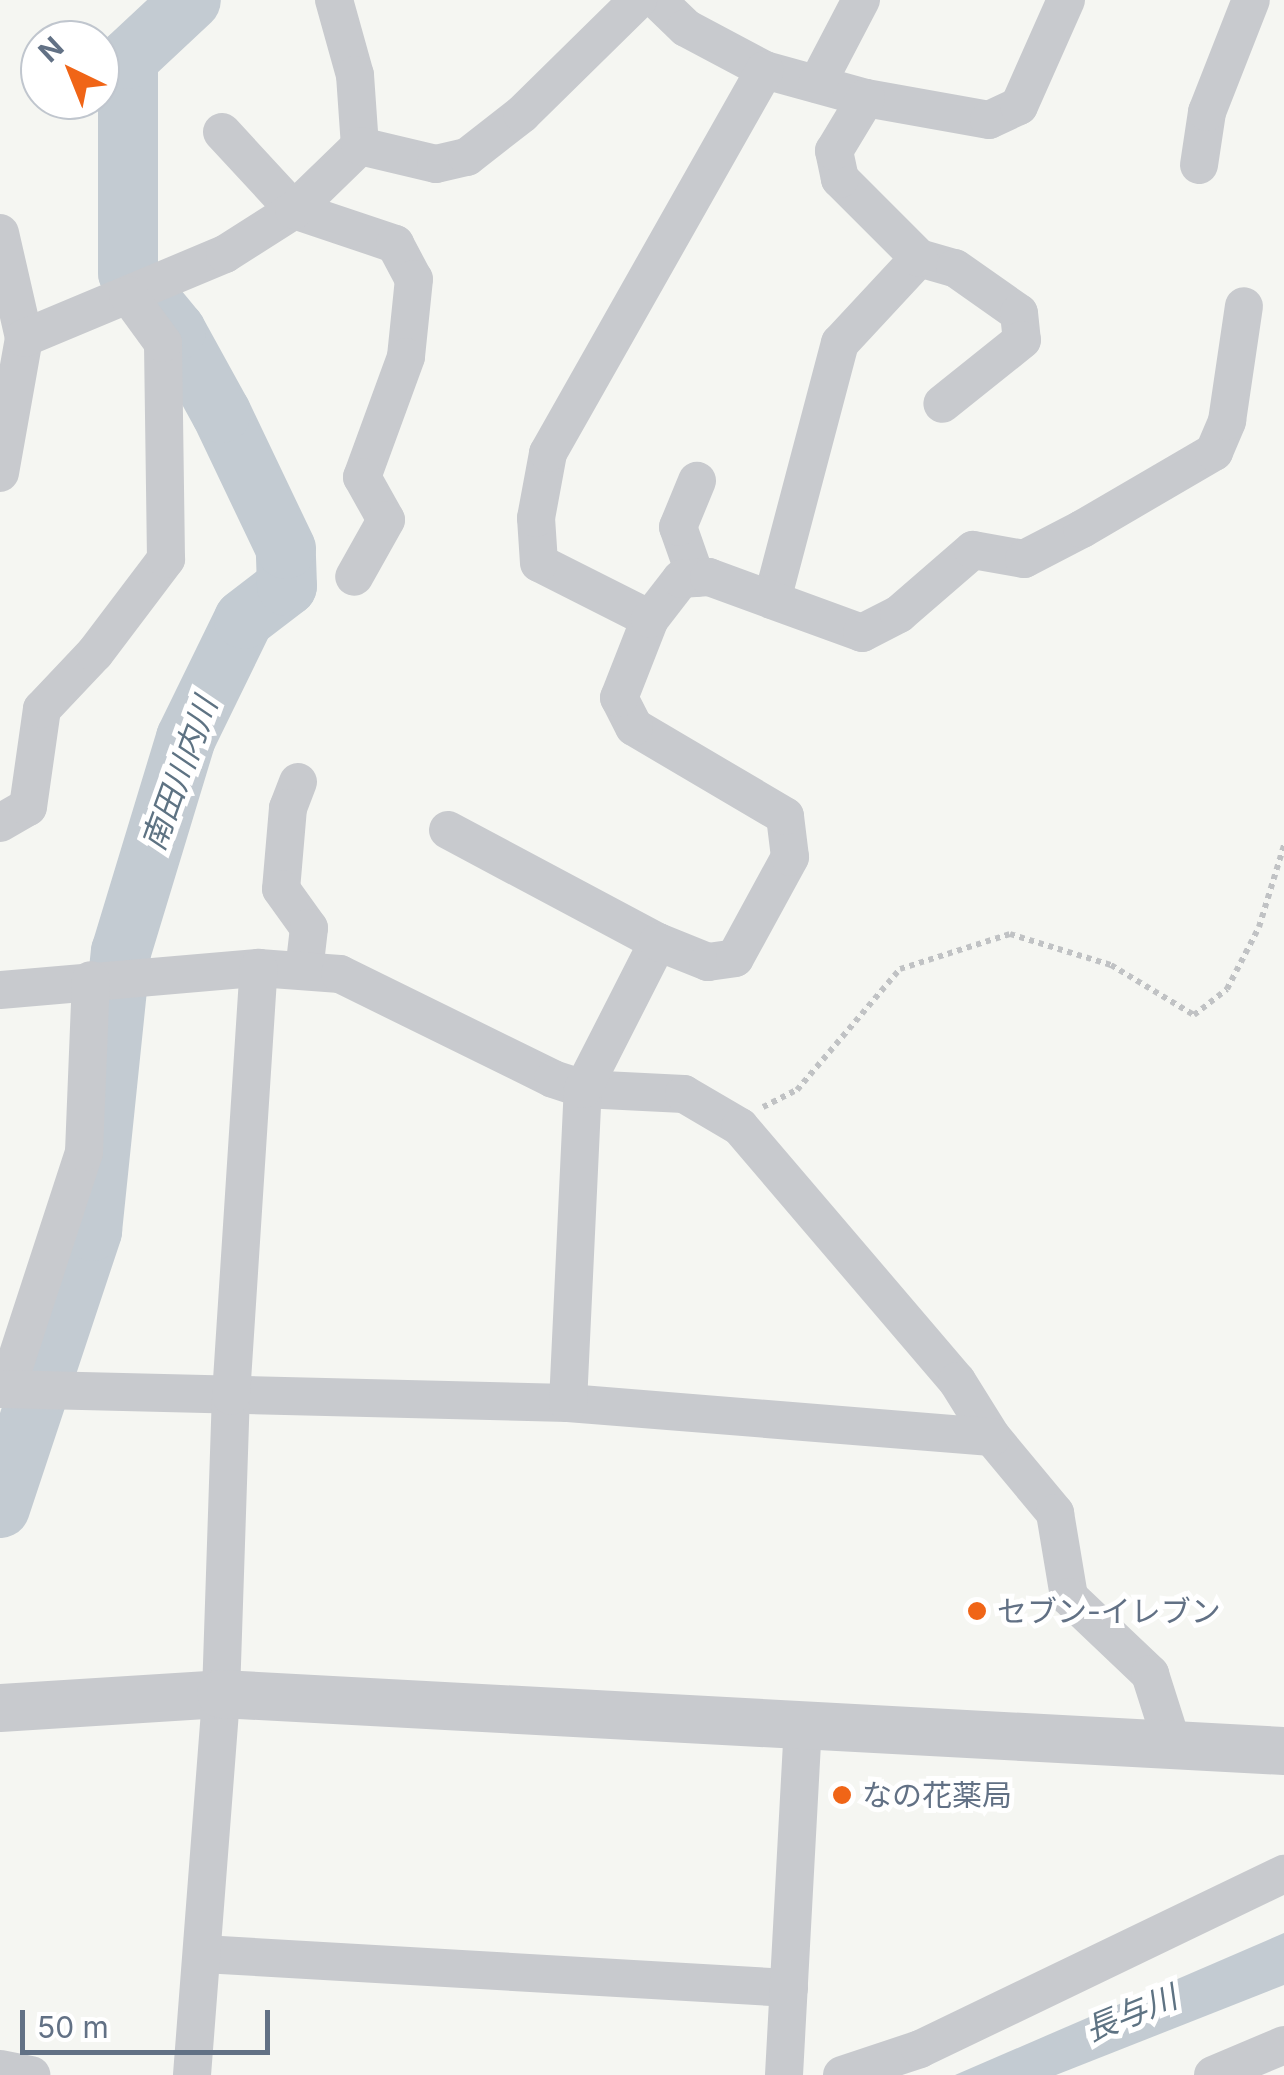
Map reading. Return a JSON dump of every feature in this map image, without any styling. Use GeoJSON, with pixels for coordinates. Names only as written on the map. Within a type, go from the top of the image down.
{"type":"FeatureCollection","features":[{"type":"Feature","properties":{"kind":"street"},"geometry":{"type":"LineString","coordinates":[[24,338],[225,254],[294,210],[360,146],[356,75],[334,0]]}},
{"type":"Feature","properties":{"kind":"street"},"geometry":{"type":"LineString","coordinates":[[360,146],[436,164],[467,157],[522,114],[638,0]]}},
{"type":"Feature","properties":{"kind":"street"},"geometry":{"type":"LineString","coordinates":[[658,0],[686,28],[765,70],[866,98],[989,120],[1019,106],[1066,0]]}},
{"type":"Feature","properties":{"kind":"street"},"geometry":{"type":"LineString","coordinates":[[817,84],[862,0]]}},
{"type":"Feature","properties":{"kind":"street"},"geometry":{"type":"LineString","coordinates":[[1199,164],[1207,112],[1251,0]]}},
{"type":"Feature","properties":{"kind":"street"},"geometry":{"type":"LineString","coordinates":[[650,619],[539,563],[536,518],[548,453],[765,70]]}},
{"type":"Feature","properties":{"kind":"street"},"geometry":{"type":"LineString","coordinates":[[866,98],[834,151],[840,179],[920,258],[955,268],[1019,313],[1022,340],[942,404]]}},
{"type":"Feature","properties":{"kind":"street"},"geometry":{"type":"LineString","coordinates":[[222,132],[294,210],[395,244],[414,279],[406,358],[362,478],[386,520],[354,577]]}},
{"type":"Feature","properties":{"kind":"street"},"geometry":{"type":"LineString","coordinates":[[0,233],[24,338],[0,473]]}},
{"type":"Feature","properties":{"kind":"street"},"geometry":{"type":"LineString","coordinates":[[772,600],[840,343],[920,258]]}},
{"type":"Feature","properties":{"kind":"street"},"geometry":{"type":"LineString","coordinates":[[0,824],[28,807],[42,709],[95,653],[166,559],[163,343],[128,295]]}},
{"type":"Feature","properties":{"kind":"street"},"geometry":{"type":"LineString","coordinates":[[448,830],[658,942],[708,962],[735,958],[790,856],[785,816],[634,727],[619,698],[650,619],[681,579],[696,578],[772,600],[862,633],[899,614],[973,550],[1024,559],[1214,452],[1227,421],[1244,306]]}},
{"type":"Feature","properties":{"kind":"street"},"geometry":{"type":"LineString","coordinates":[[696,578],[678,527],[697,480]]}},
{"type":"Feature","properties":{"kind":"street"},"geometry":{"type":"LineString","coordinates":[[298,782],[288,808],[281,888],[309,928],[304,971]]}},
{"type":"Feature","properties":{"kind":"street"},"geometry":{"type":"LineString","coordinates":[[568,1404],[583,1090],[658,942]]}},
{"type":"Feature","properties":{"kind":"street"},"geometry":{"type":"LineString","coordinates":[[192,2075],[221,1694],[231,1396],[259,968]]}},
{"type":"Feature","properties":{"kind":"street"},"geometry":{"type":"LineString","coordinates":[[0,990],[259,968],[340,974],[583,1090],[684,1094],[740,1126],[957,1382],[992,1437],[1055,1513],[1069,1597],[1150,1674],[1173,1746]]}},
{"type":"Feature","properties":{"kind":"street"},"geometry":{"type":"LineString","coordinates":[[104,979],[84,1152],[4,1389],[568,1404],[992,1437]]}},
{"type":"Feature","properties":{"kind":"street"},"geometry":{"type":"LineString","coordinates":[[0,1708],[221,1694],[1284,1752]]}},
{"type":"Feature","properties":{"kind":"street"},"geometry":{"type":"LineString","coordinates":[[784,2075],[803,1727]]}},
{"type":"Feature","properties":{"kind":"street"},"geometry":{"type":"LineString","coordinates":[[842,2075],[920,2049],[1284,1874]]}},
{"type":"Feature","properties":{"kind":"street"},"geometry":{"type":"LineString","coordinates":[[203,1954],[788,1988]]}},
{"type":"Feature","properties":{"kind":"street"},"geometry":{"type":"LineString","coordinates":[[1213,2075],[1284,2045]]}},
{"type":"Feature","properties":{"kind":"street"},"geometry":{"type":"LineString","coordinates":[[0,2069],[31,2075]]}},
{"type":"Feature","properties":{"kind":"path"},"geometry":{"type":"LineString","coordinates":[[740,1126],[773,1098],[797,1090],[900,969],[1010,934],[1111,965],[1194,1015],[1227,989],[1259,927],[1284,845]]}},
{"type":"Feature","properties":{"kind":"water","name":"長与川"},"geometry":{"type":"Polygon","coordinates":[[[1284,1933],[1284,1985],[1056,2075],[955,2075],[1284,1933]]]}},
{"type":"Feature","properties":{"kind":"waterway","name":"南田川内川"},"geometry":{"type":"LineString","coordinates":[[0,1508],[92,1231],[121,952],[186,738],[244,619],[287,586],[286,549],[221,413],[176,331],[128,273],[128,59],[191,0]]}},
{"type":"Feature","properties":{"kind":"place","name":"セブン-イレブン"},"geometry":{"type":"Point","coordinates":[977,1611]}},
{"type":"Feature","properties":{"kind":"place","name":"なの花薬局"},"geometry":{"type":"Point","coordinates":[842,1795]}}]}
